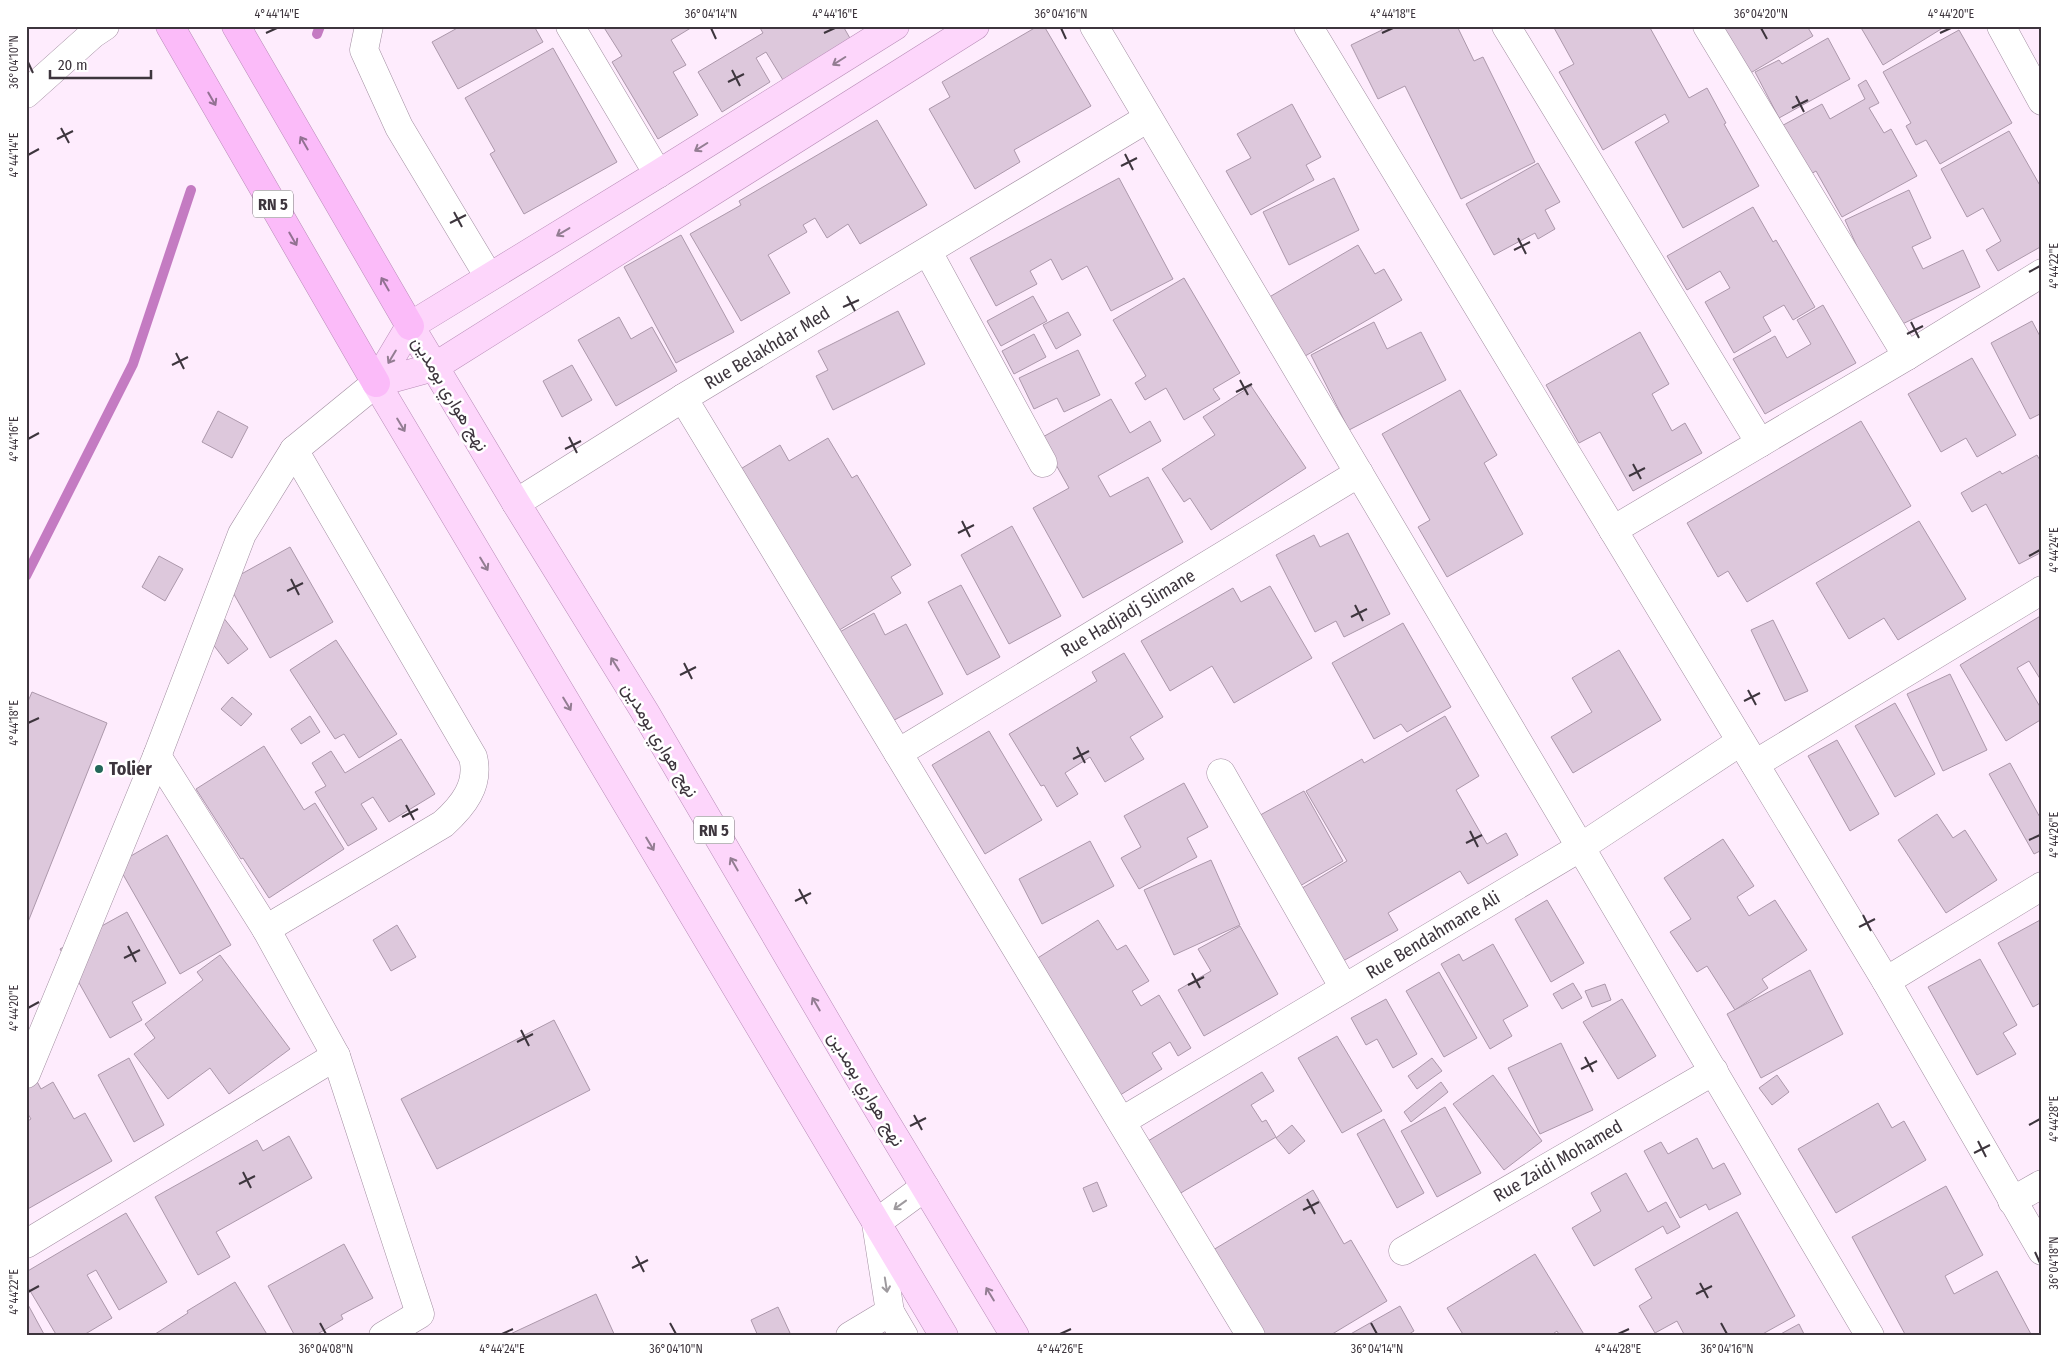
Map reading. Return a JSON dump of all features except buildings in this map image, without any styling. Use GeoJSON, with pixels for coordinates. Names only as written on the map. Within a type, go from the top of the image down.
{"type":"FeatureCollection","features":[{"type":"Feature","properties":{"kind":"highway","name":"RN 5"},"geometry":{"type":"LineString","coordinates":[[170,26],[376,383]]}},
{"type":"Feature","properties":{"kind":"highway","name":"RN 5"},"geometry":{"type":"LineString","coordinates":[[236,26],[410,326]]}},
{"type":"Feature","properties":{"kind":"main road"},"geometry":{"type":"LineString","coordinates":[[376,383],[410,326],[658,174],[865,34],[896,26]]}},
{"type":"Feature","properties":{"kind":"main road"},"geometry":{"type":"LineString","coordinates":[[376,383],[434,367],[975,26]]}},
{"type":"Feature","properties":{"kind":"main road","name":"نهج هواري بومدين"},"geometry":{"type":"LineString","coordinates":[[410,326],[516,503],[645,712],[1015,1336]]}},
{"type":"Feature","properties":{"kind":"main road","name":"RN 5"},"geometry":{"type":"LineString","coordinates":[[376,383],[944,1336]]}},
{"type":"Feature","properties":{"kind":"street"},"geometry":{"type":"LineString","coordinates":[[26,94],[93,34],[105,26]]}},
{"type":"Feature","properties":{"kind":"street"},"geometry":{"type":"LineString","coordinates":[[369,26],[364,50],[398,127],[489,277]]}},
{"type":"Feature","properties":{"kind":"street"},"geometry":{"type":"LineString","coordinates":[[570,26],[658,174]]}},
{"type":"Feature","properties":{"kind":"street"},"geometry":{"type":"LineString","coordinates":[[1094,26],[1870,1336]]}},
{"type":"Feature","properties":{"kind":"street"},"geometry":{"type":"LineString","coordinates":[[1308,26],[1740,742],[1756,764],[1886,981],[2042,1251]]}},
{"type":"Feature","properties":{"kind":"street"},"geometry":{"type":"LineString","coordinates":[[1506,26],[1760,443]]}},
{"type":"Feature","properties":{"kind":"street"},"geometry":{"type":"LineString","coordinates":[[1707,26],[1907,356]]}},
{"type":"Feature","properties":{"kind":"street"},"geometry":{"type":"LineString","coordinates":[[2001,26],[2042,101]]}},
{"type":"Feature","properties":{"kind":"street","name":"Rue Belakhdar Med"},"geometry":{"type":"LineString","coordinates":[[516,503],[683,398],[1148,118]]}},
{"type":"Feature","properties":{"kind":"street"},"geometry":{"type":"LineString","coordinates":[[928,252],[1042,463]]}},
{"type":"Feature","properties":{"kind":"street"},"geometry":{"type":"LineString","coordinates":[[1613,530],[1907,356],[2042,273]]}},
{"type":"Feature","properties":{"kind":"street"},"geometry":{"type":"LineString","coordinates":[[26,1074],[157,756],[242,534],[294,450],[376,383]]}},
{"type":"Feature","properties":{"kind":"street"},"geometry":{"type":"LineString","coordinates":[[683,398],[1122,1120],[1251,1336]]}},
{"type":"Feature","properties":{"kind":"street"},"geometry":{"type":"LineString","coordinates":[[266,929],[443,824],[464,801],[474,778],[473,757],[294,450]]}},
{"type":"Feature","properties":{"kind":"street","name":"Rue Hadjadj Slimane"},"geometry":{"type":"LineString","coordinates":[[898,753],[1359,473]]}},
{"type":"Feature","properties":{"kind":"street"},"geometry":{"type":"LineString","coordinates":[[1756,764],[2042,590]]}},
{"type":"Feature","properties":{"kind":"street","name":"Rue Bendahmane Ali"},"geometry":{"type":"LineString","coordinates":[[1122,1120],[1581,847],[1740,742]]}},
{"type":"Feature","properties":{"kind":"street"},"geometry":{"type":"LineString","coordinates":[[157,756],[266,929],[336,1056],[420,1314],[383,1336]]}},
{"type":"Feature","properties":{"kind":"street"},"geometry":{"type":"LineString","coordinates":[[1221,773],[1344,988]]}},
{"type":"Feature","properties":{"kind":"street"},"geometry":{"type":"LineString","coordinates":[[1886,981],[2042,886]]}},
{"type":"Feature","properties":{"kind":"street"},"geometry":{"type":"LineString","coordinates":[[26,1244],[336,1056]]}},
{"type":"Feature","properties":{"kind":"street","name":"Rue Zaidi Mohamed"},"geometry":{"type":"LineString","coordinates":[[1403,1251],[1714,1071]]}},
{"type":"Feature","properties":{"kind":"street"},"geometry":{"type":"LineString","coordinates":[[2012,1201],[2042,1184]]}},
{"type":"Feature","properties":{"kind":"street"},"geometry":{"type":"LineString","coordinates":[[904,1336],[890,1312],[876,1223],[925,1187]]}},
{"type":"Feature","properties":{"kind":"street"},"geometry":{"type":"LineString","coordinates":[[850,1336],[890,1312]]}},
{"type":"Feature","properties":{"kind":"waterway"},"geometry":{"type":"LineString","coordinates":[[317,34],[320,26]]}},
{"type":"Feature","properties":{"kind":"waterway"},"geometry":{"type":"LineString","coordinates":[[26,576],[133,364],[191,190]]}},
{"type":"Feature","properties":{"kind":"place","name":"Tolier"},"geometry":{"type":"Point","coordinates":[99,769]}}]}
